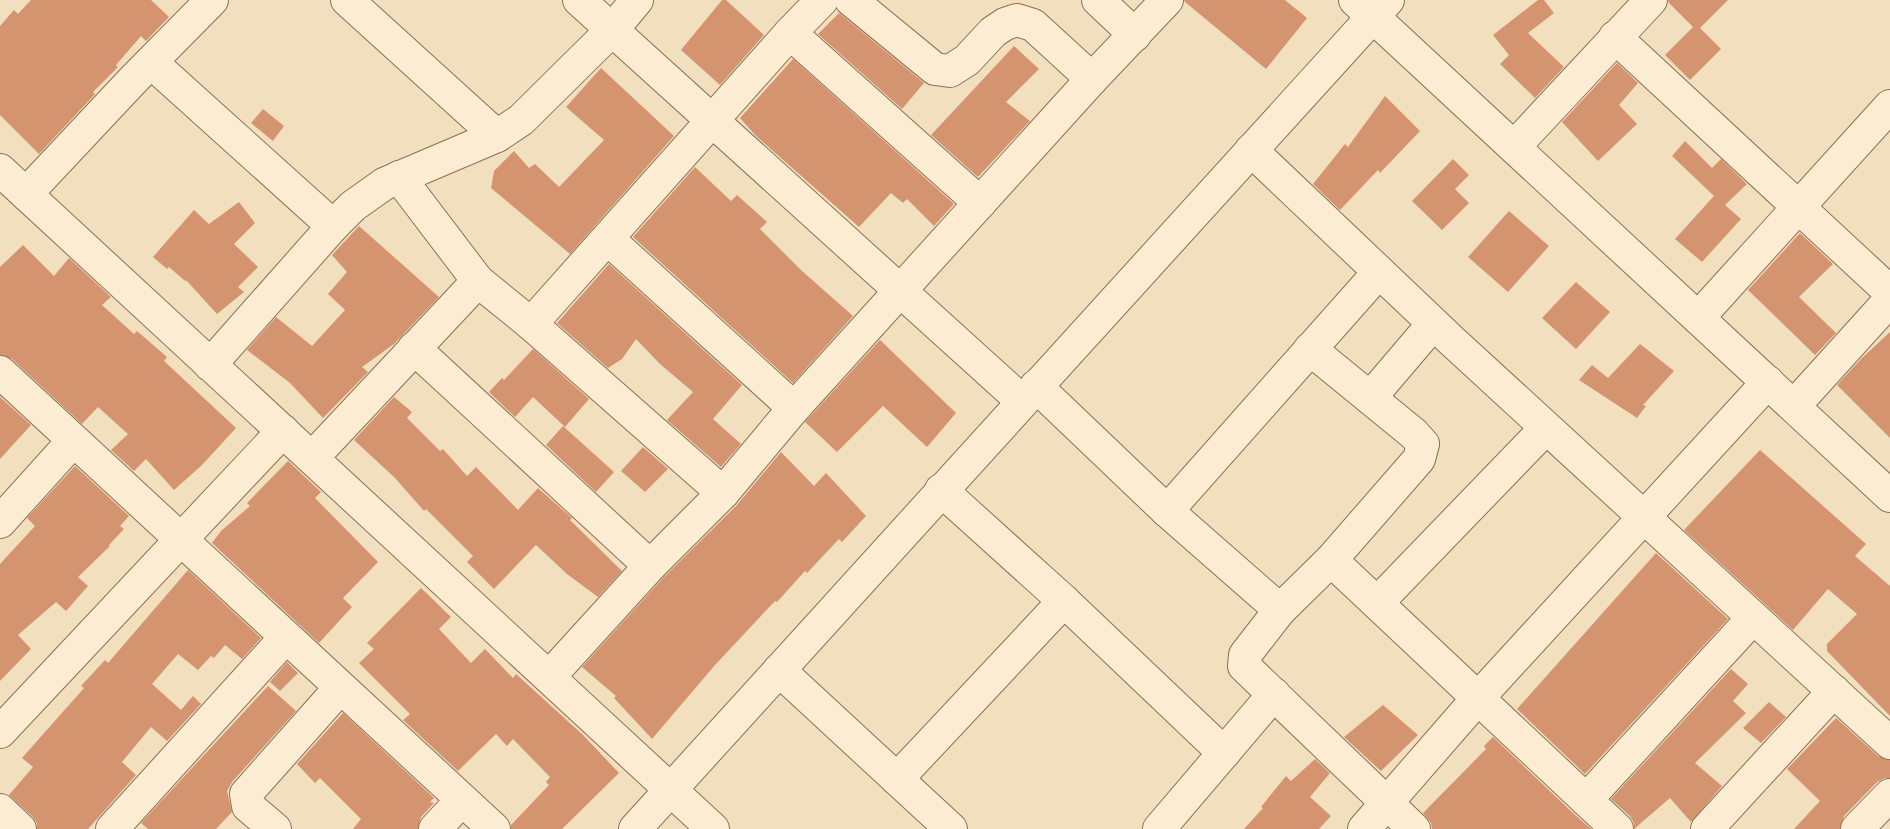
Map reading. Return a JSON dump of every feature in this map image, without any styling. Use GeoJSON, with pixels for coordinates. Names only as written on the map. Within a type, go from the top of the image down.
{"type":"FeatureCollection","features":[{"type":"Feature","properties":{"kind":"street"},"geometry":{"type":"LineString","coordinates":[[26,194],[212,0]]}},
{"type":"Feature","properties":{"kind":"street"},"geometry":{"type":"LineString","coordinates":[[347,0],[496,136]]}},
{"type":"Feature","properties":{"kind":"street"},"geometry":{"type":"LineString","coordinates":[[579,0],[900,292],[1029,393],[1280,610]]}},
{"type":"Feature","properties":{"kind":"street"},"geometry":{"type":"LineString","coordinates":[[210,364],[353,206],[384,184],[496,136],[520,120],[612,30],[637,0]]}},
{"type":"Feature","properties":{"kind":"street"},"geometry":{"type":"LineString","coordinates":[[531,324],[822,0]]}},
{"type":"Feature","properties":{"kind":"street"},"geometry":{"type":"LineString","coordinates":[[851,0],[935,69],[950,71],[967,60],[993,32],[1017,20],[1033,25],[1092,79]]}},
{"type":"Feature","properties":{"kind":"street"},"geometry":{"type":"LineString","coordinates":[[1098,0],[1135,35]]}},
{"type":"Feature","properties":{"kind":"street"},"geometry":{"type":"LineString","coordinates":[[549,677],[650,567],[723,493],[794,408],[1092,79],[1167,0]]}},
{"type":"Feature","properties":{"kind":"street"},"geometry":{"type":"LineString","coordinates":[[1514,147],[1651,0]]}},
{"type":"Feature","properties":{"kind":"street"},"geometry":{"type":"LineString","coordinates":[[635,829],[1251,150],[1372,5],[1514,147],[1890,496]]}},
{"type":"Feature","properties":{"kind":"street"},"geometry":{"type":"LineString","coordinates":[[790,33],[980,203]]}},
{"type":"Feature","properties":{"kind":"street"},"geometry":{"type":"LineString","coordinates":[[1615,37],[1890,292]]}},
{"type":"Feature","properties":{"kind":"street"},"geometry":{"type":"LineString","coordinates":[[151,62],[333,226]]}},
{"type":"Feature","properties":{"kind":"street"},"geometry":{"type":"LineString","coordinates":[[1698,318],[1890,106]]}},
{"type":"Feature","properties":{"kind":"street"},"geometry":{"type":"LineString","coordinates":[[1251,150],[1433,324],[1890,743]]}},
{"type":"Feature","properties":{"kind":"street"},"geometry":{"type":"LineString","coordinates":[[0,170],[713,829]]}},
{"type":"Feature","properties":{"kind":"street"},"geometry":{"type":"LineString","coordinates":[[399,177],[478,280],[723,493]]}},
{"type":"Feature","properties":{"kind":"street"},"geometry":{"type":"LineString","coordinates":[[608,239],[794,408]]}},
{"type":"Feature","properties":{"kind":"street"},"geometry":{"type":"LineString","coordinates":[[1167,511],[1379,272]]}},
{"type":"Feature","properties":{"kind":"street"},"geometry":{"type":"LineString","coordinates":[[312,458],[478,280]]}},
{"type":"Feature","properties":{"kind":"street"},"geometry":{"type":"LineString","coordinates":[[1794,406],[1890,300]]}},
{"type":"Feature","properties":{"kind":"street"},"geometry":{"type":"LineString","coordinates":[[1370,398],[1433,324]]}},
{"type":"Feature","properties":{"kind":"street"},"geometry":{"type":"LineString","coordinates":[[414,348],[650,567]]}},
{"type":"Feature","properties":{"kind":"street"},"geometry":{"type":"LineString","coordinates":[[1310,349],[1414,434],[1423,444],[1419,459],[1331,560],[1280,610],[1245,655],[1244,666],[1414,829]]}},
{"type":"Feature","properties":{"kind":"street"},"geometry":{"type":"LineString","coordinates":[[0,372],[494,829]]}},
{"type":"Feature","properties":{"kind":"street"},"geometry":{"type":"LineString","coordinates":[[1364,829],[1478,698],[1768,382]]}},
{"type":"Feature","properties":{"kind":"street"},"geometry":{"type":"LineString","coordinates":[[1378,602],[1546,428]]}},
{"type":"Feature","properties":{"kind":"street"},"geometry":{"type":"LineString","coordinates":[[0,732],[283,431]]}},
{"type":"Feature","properties":{"kind":"street"},"geometry":{"type":"LineString","coordinates":[[0,522],[74,441]]}},
{"type":"Feature","properties":{"kind":"street"},"geometry":{"type":"LineString","coordinates":[[941,490],[1064,601],[1224,753]]}},
{"type":"Feature","properties":{"kind":"street"},"geometry":{"type":"LineString","coordinates":[[1331,560],[1617,829]]}},
{"type":"Feature","properties":{"kind":"street"},"geometry":{"type":"LineString","coordinates":[[897,779],[1064,601]]}},
{"type":"Feature","properties":{"kind":"street"},"geometry":{"type":"LineString","coordinates":[[1586,800],[1753,618]]}},
{"type":"Feature","properties":{"kind":"street"},"geometry":{"type":"LineString","coordinates":[[112,829],[286,637]]}},
{"type":"Feature","properties":{"kind":"street"},"geometry":{"type":"LineString","coordinates":[[779,670],[951,829]]}},
{"type":"Feature","properties":{"kind":"street"},"geometry":{"type":"LineString","coordinates":[[275,829],[248,806],[246,794],[340,688]]}},
{"type":"Feature","properties":{"kind":"street"},"geometry":{"type":"LineString","coordinates":[[1707,829],[1834,691]]}},
{"type":"Feature","properties":{"kind":"street"},"geometry":{"type":"LineString","coordinates":[[1159,829],[1274,694]]}},
{"type":"Feature","properties":{"kind":"street"},"geometry":{"type":"LineString","coordinates":[[1857,829],[1890,795]]}},
{"type":"Feature","properties":{"kind":"street"},"geometry":{"type":"LineString","coordinates":[[435,829],[462,800]]}},
{"type":"Feature","properties":{"kind":"street"},"geometry":{"type":"LineString","coordinates":[[0,810],[20,829]]}},
{"type":"Feature","properties":{"kind":"building"},"geometry":{"type":"Polygon","coordinates":[[[31,0],[151,0],[169,17],[146,41],[141,36],[116,65],[118,67],[93,92],[95,94],[39,154],[0,115],[0,26],[14,10],[18,14],[31,0]]]}},
{"type":"Feature","properties":{"kind":"building"},"geometry":{"type":"Polygon","coordinates":[[[722,0],[726,0],[764,35],[720,85],[681,50],[722,0]]]}},
{"type":"Feature","properties":{"kind":"building"},"geometry":{"type":"Polygon","coordinates":[[[1184,0],[1285,0],[1307,18],[1266,69],[1184,0]]]}},
{"type":"Feature","properties":{"kind":"building"},"geometry":{"type":"Polygon","coordinates":[[[1538,0],[1544,0],[1554,13],[1528,33],[1564,67],[1535,98],[1500,64],[1509,55],[1493,35],[1538,0]]]}},
{"type":"Feature","properties":{"kind":"building"},"geometry":{"type":"Polygon","coordinates":[[[1668,0],[1728,0],[1700,28],[1721,49],[1690,80],[1665,55],[1693,27],[1668,0]]]}},
{"type":"Feature","properties":{"kind":"building"},"geometry":{"type":"Polygon","coordinates":[[[839,13],[924,83],[902,109],[818,34],[839,13]]]}},
{"type":"Feature","properties":{"kind":"building"},"geometry":{"type":"Polygon","coordinates":[[[1014,46],[1039,69],[1006,102],[1030,121],[978,177],[931,135],[1014,46]]]}},
{"type":"Feature","properties":{"kind":"building"},"geometry":{"type":"Polygon","coordinates":[[[793,59],[954,204],[934,226],[907,199],[903,203],[891,193],[859,227],[756,136],[740,118],[793,59]]]}},
{"type":"Feature","properties":{"kind":"building"},"geometry":{"type":"Polygon","coordinates":[[[1617,63],[1638,83],[1619,105],[1637,124],[1598,161],[1562,122],[1617,63]]]}},
{"type":"Feature","properties":{"kind":"building"},"geometry":{"type":"Polygon","coordinates":[[[601,68],[674,136],[570,254],[491,188],[494,171],[514,151],[529,168],[535,164],[559,187],[604,140],[566,107],[601,68]]]}},
{"type":"Feature","properties":{"kind":"building"},"geometry":{"type":"Polygon","coordinates":[[[1385,96],[1420,131],[1340,210],[1313,184],[1345,144],[1348,147],[1385,96]]]}},
{"type":"Feature","properties":{"kind":"building"},"geometry":{"type":"Polygon","coordinates":[[[263,109],[284,126],[273,141],[251,123],[263,109]]]}},
{"type":"Feature","properties":{"kind":"building"},"geometry":{"type":"Polygon","coordinates":[[[1685,141],[1712,168],[1721,159],[1747,184],[1725,205],[1741,219],[1702,262],[1675,239],[1714,196],[1672,156],[1685,141]]]}},
{"type":"Feature","properties":{"kind":"building"},"geometry":{"type":"Polygon","coordinates":[[[1453,159],[1469,175],[1455,189],[1469,203],[1442,230],[1412,201],[1453,159]]]}},
{"type":"Feature","properties":{"kind":"building"},"geometry":{"type":"Polygon","coordinates":[[[695,167],[731,201],[737,195],[767,222],[760,229],[802,271],[853,316],[793,383],[633,237],[695,167]]]}},
{"type":"Feature","properties":{"kind":"building"},"geometry":{"type":"Polygon","coordinates":[[[239,202],[255,223],[234,244],[258,267],[238,287],[244,292],[217,314],[186,280],[169,267],[167,269],[153,257],[194,210],[209,224],[239,202]]]}},
{"type":"Feature","properties":{"kind":"building"},"geometry":{"type":"Polygon","coordinates":[[[1509,211],[1549,246],[1508,292],[1468,257],[1509,211]]]}},
{"type":"Feature","properties":{"kind":"building"},"geometry":{"type":"Polygon","coordinates":[[[359,226],[439,297],[394,344],[362,367],[368,372],[323,418],[290,383],[247,350],[276,317],[312,346],[345,310],[328,294],[347,272],[332,255],[359,226]]]}},
{"type":"Feature","properties":{"kind":"building"},"geometry":{"type":"Polygon","coordinates":[[[1800,233],[1833,264],[1799,297],[1836,333],[1815,355],[1748,290],[1800,233]]]}},
{"type":"Feature","properties":{"kind":"building"},"geometry":{"type":"Polygon","coordinates":[[[23,245],[54,276],[69,258],[111,297],[102,305],[134,334],[137,331],[167,357],[164,361],[236,428],[202,465],[174,490],[146,459],[134,471],[111,450],[128,434],[98,407],[82,424],[12,359],[0,355],[0,267],[23,245]]]}},
{"type":"Feature","properties":{"kind":"building"},"geometry":{"type":"Polygon","coordinates":[[[609,264],[742,385],[713,419],[741,444],[721,467],[667,420],[693,392],[660,364],[636,339],[622,359],[608,368],[557,323],[609,264]]]}},
{"type":"Feature","properties":{"kind":"building"},"geometry":{"type":"Polygon","coordinates":[[[1576,282],[1610,312],[1576,349],[1542,318],[1576,282]]]}},
{"type":"Feature","properties":{"kind":"building"},"geometry":{"type":"Polygon","coordinates":[[[1890,332],[1890,438],[1837,385],[1890,332]]]}},
{"type":"Feature","properties":{"kind":"building"},"geometry":{"type":"Polygon","coordinates":[[[880,340],[956,413],[927,447],[883,406],[837,452],[805,422],[880,340]]]}},
{"type":"Feature","properties":{"kind":"building"},"geometry":{"type":"Polygon","coordinates":[[[1640,344],[1674,371],[1643,405],[1646,406],[1637,418],[1579,380],[1592,365],[1608,378],[1640,344]]]}},
{"type":"Feature","properties":{"kind":"building"},"geometry":{"type":"Polygon","coordinates":[[[533,349],[589,399],[565,427],[533,397],[515,417],[489,392],[502,378],[504,380],[533,349]]]}},
{"type":"Feature","properties":{"kind":"building"},"geometry":{"type":"Polygon","coordinates":[[[0,397],[31,425],[0,459],[0,397]]]}},
{"type":"Feature","properties":{"kind":"building"},"geometry":{"type":"Polygon","coordinates":[[[394,397],[412,412],[407,418],[440,451],[443,449],[467,476],[476,467],[518,510],[538,488],[572,518],[570,520],[622,571],[598,597],[567,574],[536,545],[494,589],[467,562],[473,556],[426,509],[424,511],[395,478],[354,440],[394,397]]]}},
{"type":"Feature","properties":{"kind":"building"},"geometry":{"type":"Polygon","coordinates":[[[563,426],[614,472],[596,492],[546,445],[563,426]]]}},
{"type":"Feature","properties":{"kind":"building"},"geometry":{"type":"Polygon","coordinates":[[[643,447],[668,469],[645,492],[621,471],[643,447]]]}},
{"type":"Feature","properties":{"kind":"building"},"geometry":{"type":"Polygon","coordinates":[[[1760,450],[1866,544],[1855,556],[1890,586],[1890,716],[1827,651],[1827,644],[1857,614],[1828,589],[1793,630],[1684,530],[1760,450]]]}},
{"type":"Feature","properties":{"kind":"building"},"geometry":{"type":"Polygon","coordinates":[[[781,452],[814,486],[826,473],[866,516],[842,542],[839,539],[807,573],[805,571],[777,602],[775,601],[715,665],[652,739],[614,698],[616,696],[582,667],[663,578],[736,506],[781,452]]]}},
{"type":"Feature","properties":{"kind":"building"},"geometry":{"type":"Polygon","coordinates":[[[288,461],[321,492],[315,498],[378,562],[343,598],[352,607],[319,643],[212,543],[221,531],[250,506],[247,503],[288,461]]]}},
{"type":"Feature","properties":{"kind":"building"},"geometry":{"type":"Polygon","coordinates":[[[75,466],[129,516],[120,526],[124,529],[110,546],[78,577],[88,586],[66,611],[56,602],[18,635],[31,649],[0,681],[0,564],[35,526],[27,518],[75,466]]]}},
{"type":"Feature","properties":{"kind":"building"},"geometry":{"type":"Polygon","coordinates":[[[1656,553],[1728,619],[1585,774],[1517,709],[1656,553]]]}},
{"type":"Feature","properties":{"kind":"building"},"geometry":{"type":"Polygon","coordinates":[[[188,570],[261,638],[242,659],[225,645],[214,658],[211,656],[198,670],[178,654],[152,684],[181,710],[193,696],[201,704],[167,741],[151,727],[122,762],[136,775],[88,829],[37,829],[37,823],[32,816],[9,795],[33,767],[22,758],[84,688],[81,686],[105,660],[108,663],[188,570]]]}},
{"type":"Feature","properties":{"kind":"building"},"geometry":{"type":"Polygon","coordinates":[[[421,588],[451,617],[439,629],[471,663],[485,649],[513,678],[516,674],[583,735],[619,773],[562,829],[511,829],[511,825],[549,785],[546,782],[550,777],[513,739],[507,746],[496,734],[458,771],[403,720],[410,714],[359,663],[374,649],[367,643],[421,588]]]}},
{"type":"Feature","properties":{"kind":"building"},"geometry":{"type":"Polygon","coordinates":[[[287,662],[298,673],[280,691],[270,682],[287,662]]]}},
{"type":"Feature","properties":{"kind":"building"},"geometry":{"type":"Polygon","coordinates":[[[1731,669],[1748,684],[1733,701],[1746,713],[1695,763],[1722,786],[1691,822],[1670,798],[1634,829],[1630,816],[1611,799],[1731,669]]]}},
{"type":"Feature","properties":{"kind":"building"},"geometry":{"type":"Polygon","coordinates":[[[268,686],[296,711],[232,782],[227,791],[232,812],[216,829],[148,829],[141,823],[268,686]]]}},
{"type":"Feature","properties":{"kind":"building"},"geometry":{"type":"Polygon","coordinates":[[[1769,702],[1786,717],[1761,743],[1743,728],[1769,702]]]}},
{"type":"Feature","properties":{"kind":"building"},"geometry":{"type":"Polygon","coordinates":[[[1383,705],[1418,735],[1381,771],[1344,737],[1383,705]]]}},
{"type":"Feature","properties":{"kind":"building"},"geometry":{"type":"Polygon","coordinates":[[[343,713],[434,798],[430,802],[434,803],[421,817],[418,829],[353,829],[361,819],[320,778],[315,783],[297,764],[343,713]]]}},
{"type":"Feature","properties":{"kind":"building"},"geometry":{"type":"Polygon","coordinates":[[[1836,718],[1878,756],[1890,760],[1890,778],[1877,782],[1844,816],[1840,829],[1794,829],[1820,801],[1787,769],[1836,718]]]}},
{"type":"Feature","properties":{"kind":"building"},"geometry":{"type":"Polygon","coordinates":[[[1493,737],[1591,829],[1432,829],[1431,823],[1423,813],[1486,749],[1484,746],[1493,737]]]}},
{"type":"Feature","properties":{"kind":"building"},"geometry":{"type":"Polygon","coordinates":[[[1315,759],[1330,773],[1310,797],[1331,816],[1319,829],[1244,829],[1263,808],[1261,807],[1286,776],[1291,781],[1315,759]]]}}]}
